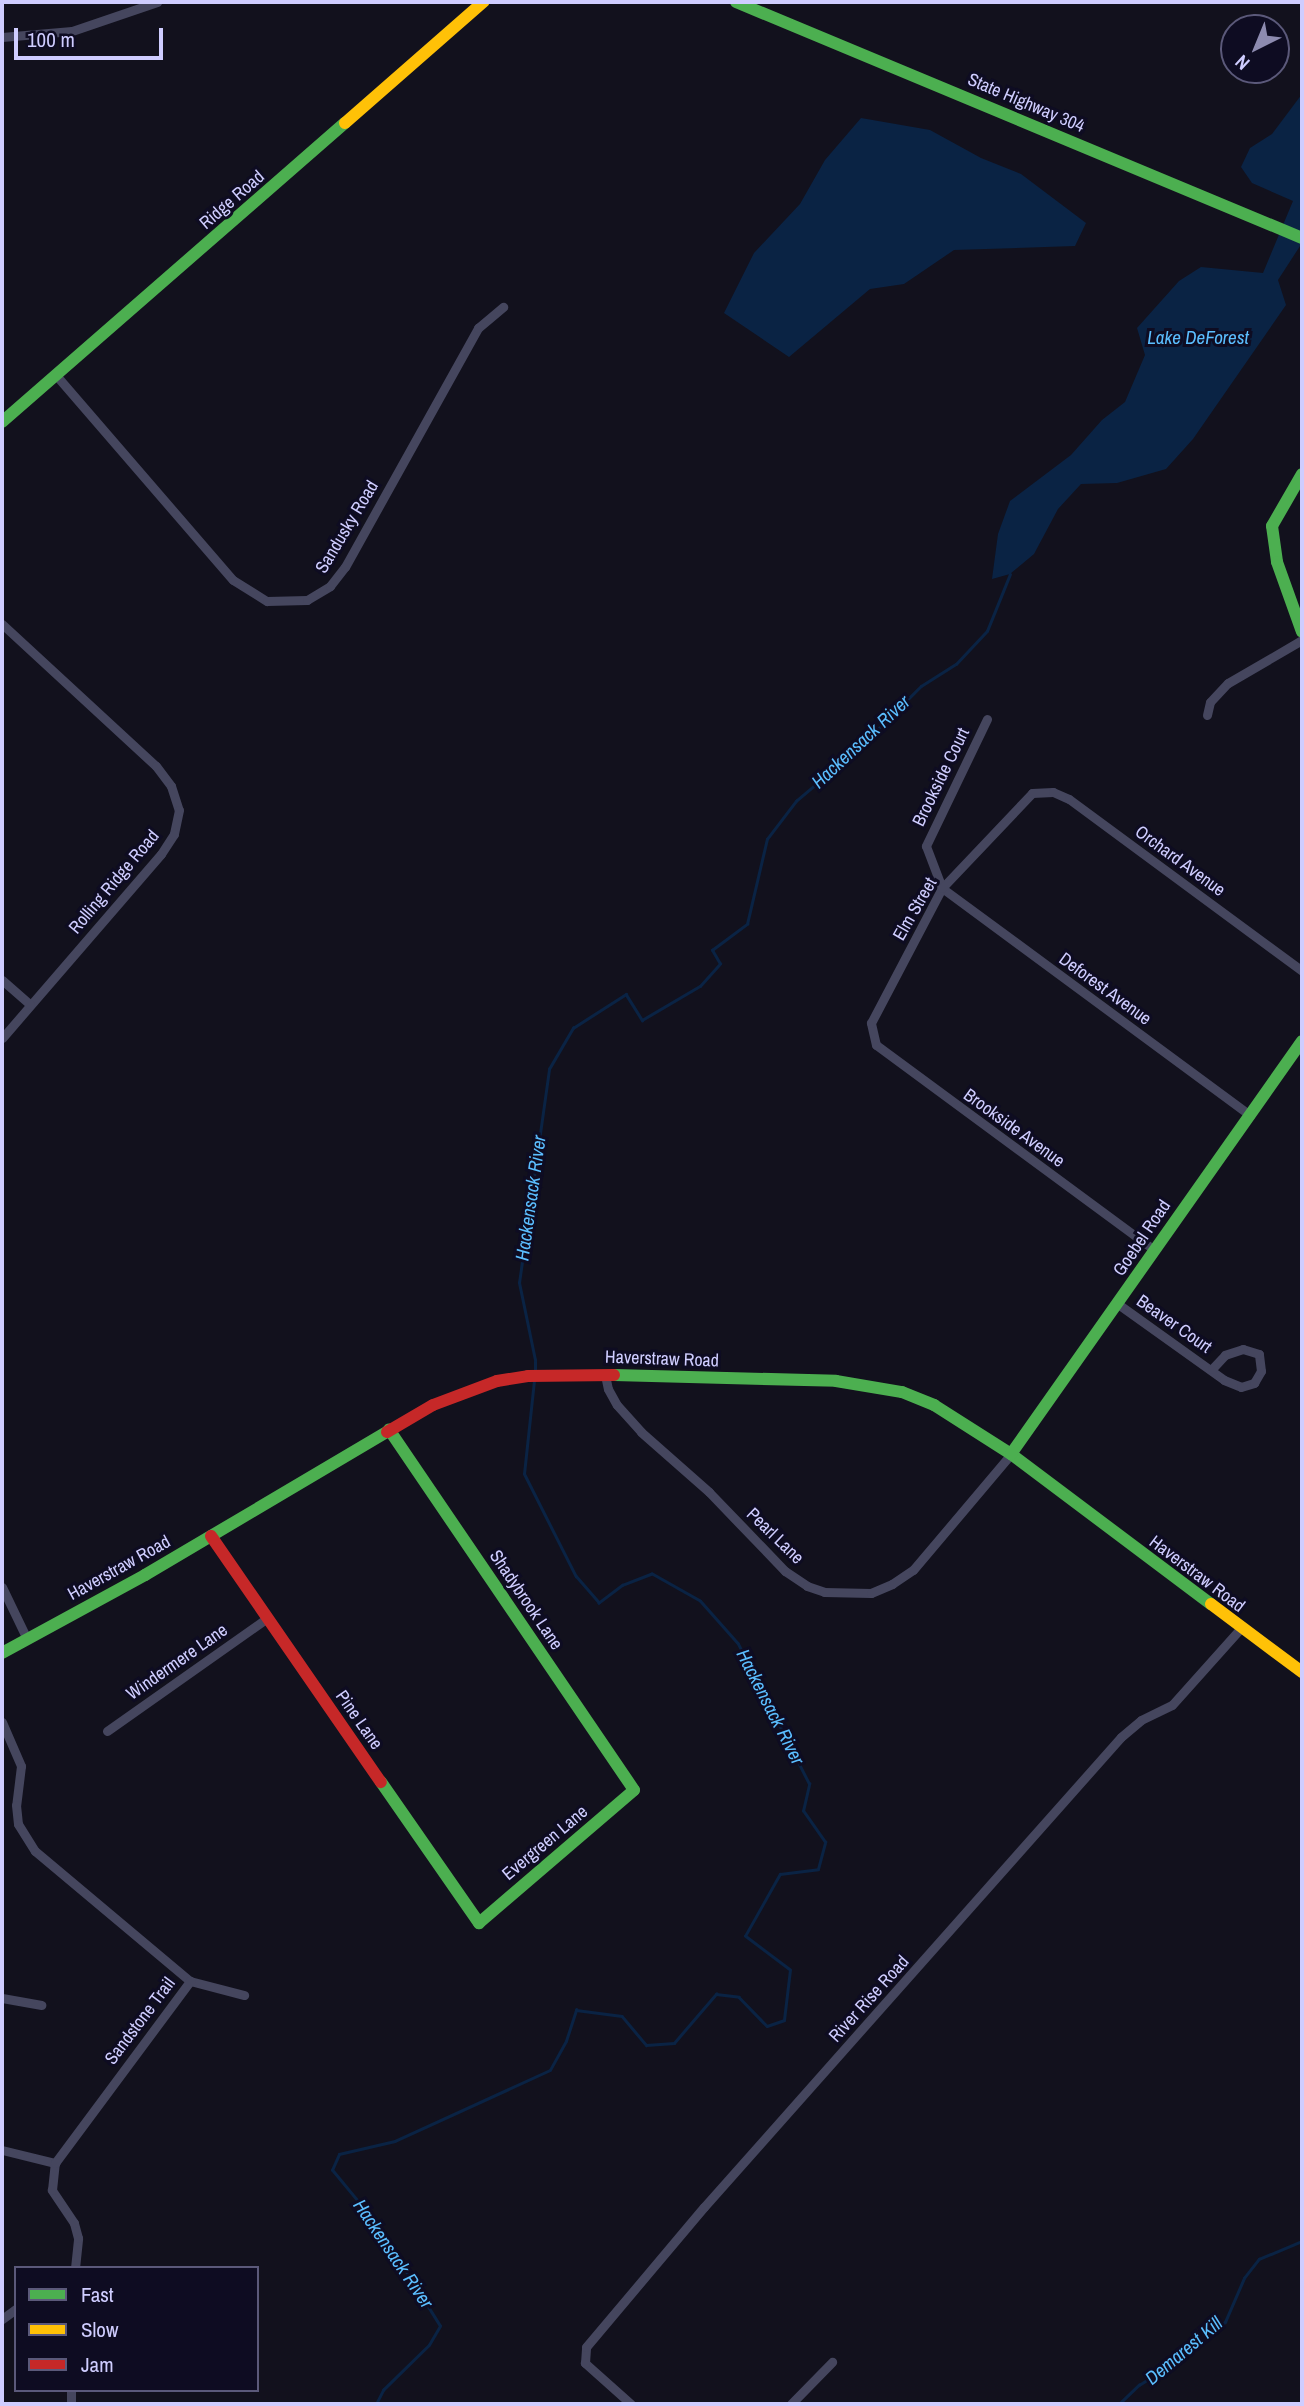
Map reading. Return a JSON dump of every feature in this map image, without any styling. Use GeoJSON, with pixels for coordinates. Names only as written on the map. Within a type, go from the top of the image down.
{"type":"FeatureCollection","features":[{"type":"Feature","properties":{"kind":"street"},"geometry":{"type":"LineString","coordinates":[[2,37],[72,31],[156,2]]}},
{"type":"Feature","properties":{"kind":"street","name":"Ridge Road"},"geometry":{"type":"LineString","coordinates":[[2,422],[267,194],[483,2]]}},
{"type":"Feature","properties":{"kind":"street","name":"State Highway 304"},"geometry":{"type":"LineString","coordinates":[[736,2],[1302,238]]}},
{"type":"Feature","properties":{"kind":"street","name":"Sandusky Road"},"geometry":{"type":"LineString","coordinates":[[55,374],[233,580],[267,601],[307,600],[330,586],[345,567],[478,328],[503,307]]}},
{"type":"Feature","properties":{"kind":"street"},"geometry":{"type":"LineString","coordinates":[[1302,474],[1272,526],[1277,562],[1302,632]]}},
{"type":"Feature","properties":{"kind":"street","name":"Rolling Ridge Road"},"geometry":{"type":"LineString","coordinates":[[2,624],[156,765],[171,786],[180,810],[174,834],[161,854],[2,1038]]}},
{"type":"Feature","properties":{"kind":"street"},"geometry":{"type":"LineString","coordinates":[[1207,715],[1210,702],[1228,683],[1302,640]]}},
{"type":"Feature","properties":{"kind":"street","name":"Brookside Court"},"geometry":{"type":"LineString","coordinates":[[942,888],[926,846],[987,719]]}},
{"type":"Feature","properties":{"kind":"street","name":"Orchard Avenue"},"geometry":{"type":"LineString","coordinates":[[1032,793],[1053,792],[1069,799],[1302,971]]}},
{"type":"Feature","properties":{"kind":"street","name":"Elm Street"},"geometry":{"type":"LineString","coordinates":[[871,1023],[942,888],[1032,793]]}},
{"type":"Feature","properties":{"kind":"street","name":"Deforest Avenue"},"geometry":{"type":"LineString","coordinates":[[942,888],[1250,1115]]}},
{"type":"Feature","properties":{"kind":"street"},"geometry":{"type":"LineString","coordinates":[[2,980],[30,1004]]}},
{"type":"Feature","properties":{"kind":"street","name":"Brookside Avenue"},"geometry":{"type":"LineString","coordinates":[[871,1023],[876,1045],[888,1056],[1153,1249]]}},
{"type":"Feature","properties":{"kind":"street","name":"Goebel Road"},"geometry":{"type":"LineString","coordinates":[[1011,1454],[1302,1041]]}},
{"type":"Feature","properties":{"kind":"street","name":"Beaver Court"},"geometry":{"type":"LineString","coordinates":[[1118,1304],[1224,1380],[1241,1387],[1254,1383],[1261,1371],[1259,1354],[1243,1349],[1225,1355],[1212,1369]]}},
{"type":"Feature","properties":{"kind":"street","name":"Haverstraw Road"},"geometry":{"type":"LineString","coordinates":[[2,1653],[211,1536],[433,1405],[497,1381],[528,1376],[605,1375],[809,1380],[869,1385],[902,1392],[934,1405],[1011,1454],[1240,1629],[1300,1667]]}},
{"type":"Feature","properties":{"kind":"street","name":"Pearl Lane"},"geometry":{"type":"LineString","coordinates":[[605,1375],[608,1389],[617,1405],[641,1432],[709,1492],[785,1571],[807,1586],[824,1592],[871,1593],[892,1584],[913,1570],[1011,1454]]}},
{"type":"Feature","properties":{"kind":"street","name":"Shadybrook Lane"},"geometry":{"type":"LineString","coordinates":[[389,1429],[634,1790]]}},
{"type":"Feature","properties":{"kind":"street","name":"Pine Lane"},"geometry":{"type":"LineString","coordinates":[[211,1536],[478,1923]]}},
{"type":"Feature","properties":{"kind":"street"},"geometry":{"type":"LineString","coordinates":[[2,1587],[27,1639]]}},
{"type":"Feature","properties":{"kind":"street","name":"Windermere Lane"},"geometry":{"type":"LineString","coordinates":[[107,1731],[267,1618]]}},
{"type":"Feature","properties":{"kind":"street","name":"River Rise Road"},"geometry":{"type":"LineString","coordinates":[[631,2404],[585,2363],[586,2347],[704,2207],[1121,1737],[1141,1720],[1172,1705],[1240,1629]]}},
{"type":"Feature","properties":{"kind":"street","name":"Sandstone Trail"},"geometry":{"type":"LineString","coordinates":[[2,1722],[21,1766],[16,1805],[18,1824],[35,1851],[190,1981],[55,2163]]}},
{"type":"Feature","properties":{"kind":"street","name":"Evergreen Lane"},"geometry":{"type":"LineString","coordinates":[[478,1923],[634,1790]]}},
{"type":"Feature","properties":{"kind":"street"},"geometry":{"type":"LineString","coordinates":[[190,1981],[244,1994]]}},
{"type":"Feature","properties":{"kind":"street"},"geometry":{"type":"LineString","coordinates":[[2,1998],[41,2005]]}},
{"type":"Feature","properties":{"kind":"street"},"geometry":{"type":"LineString","coordinates":[[2,2150],[55,2163],[52,2190],[74,2223],[78,2238],[75,2266]]}},
{"type":"Feature","properties":{"kind":"street"},"geometry":{"type":"LineString","coordinates":[[792,2404],[832,2362]]}},
{"type":"Feature","properties":{"kind":"water","name":"Lake DeForest"},"geometry":{"type":"Polygon","coordinates":[[[1302,94],[1302,243],[1278,280],[1286,305],[1193,439],[1166,469],[1117,483],[1081,484],[1058,509],[1034,554],[1010,574],[992,579],[998,534],[1010,501],[1071,455],[1102,420],[1125,402],[1145,355],[1137,328],[1179,281],[1201,267],[1263,273],[1293,201],[1252,183],[1241,167],[1250,148],[1272,134],[1302,94]]]}},
{"type":"Feature","properties":{"kind":"water"},"geometry":{"type":"Polygon","coordinates":[[[861,118],[930,130],[981,158],[1021,174],[1086,223],[1075,246],[954,250],[904,284],[870,289],[789,357],[724,313],[754,253],[800,204],[825,160],[861,118]]]}},
{"type":"Feature","properties":{"kind":"waterway","name":"Hackensack River"},"geometry":{"type":"LineString","coordinates":[[535,1373],[535,1360],[519,1283],[549,1069],[573,1028],[626,994],[642,1020],[700,986],[720,964],[712,950],[747,924],[767,839],[796,801],[860,747],[921,686],[956,664],[987,631],[1010,574]]}},
{"type":"Feature","properties":{"kind":"waterway","name":"Hackensack River"},"geometry":{"type":"LineString","coordinates":[[376,2404],[383,2390],[429,2345],[440,2326],[375,2222],[332,2170],[339,2154],[395,2141],[550,2070],[566,2041],[576,2010],[622,2016],[646,2045],[674,2043],[716,1994],[739,1997],[767,2026],[784,2020],[790,1970],[745,1936],[780,1874],[818,1869],[825,1842],[803,1811],[809,1784],[738,1644],[700,1601],[652,1574],[623,1585],[599,1603],[576,1577],[524,1474],[534,1380]]}},
{"type":"Feature","properties":{"kind":"waterway","name":"Demarest Kill"},"geometry":{"type":"LineString","coordinates":[[1119,2404],[1139,2385],[1177,2361],[1225,2322],[1244,2278],[1259,2259],[1302,2241]]}},
{"type":"Feature","properties":{"kind":"traffic: fast"},"geometry":{"type":"LineString","coordinates":[[736,2],[1302,238]]}},
{"type":"Feature","properties":{"kind":"traffic: fast"},"geometry":{"type":"LineString","coordinates":[[2,422],[345,123]]}},
{"type":"Feature","properties":{"kind":"traffic: fast"},"geometry":{"type":"LineString","coordinates":[[1302,474],[1272,526],[1277,562],[1302,632]]}},
{"type":"Feature","properties":{"kind":"traffic: fast"},"geometry":{"type":"LineString","coordinates":[[1011,1454],[1302,1041]]}},
{"type":"Feature","properties":{"kind":"traffic: fast"},"geometry":{"type":"LineString","coordinates":[[614,1375],[836,1381],[902,1392],[934,1405],[1011,1454],[1211,1604]]}},
{"type":"Feature","properties":{"kind":"traffic: fast"},"geometry":{"type":"LineString","coordinates":[[381,1782],[479,1923],[634,1790],[389,1429]]}},
{"type":"Feature","properties":{"kind":"traffic: fast"},"geometry":{"type":"LineString","coordinates":[[2,1653],[145,1575],[387,1432]]}},
{"type":"Feature","properties":{"kind":"traffic: slow"},"geometry":{"type":"LineString","coordinates":[[345,123],[483,2]]}},
{"type":"Feature","properties":{"kind":"traffic: slow"},"geometry":{"type":"LineString","coordinates":[[1211,1604],[1302,1672]]}},
{"type":"Feature","properties":{"kind":"traffic: jam"},"geometry":{"type":"LineString","coordinates":[[387,1432],[433,1405],[497,1381],[528,1376],[614,1375]]}},
{"type":"Feature","properties":{"kind":"traffic: jam"},"geometry":{"type":"LineString","coordinates":[[211,1536],[381,1782]]}}]}
